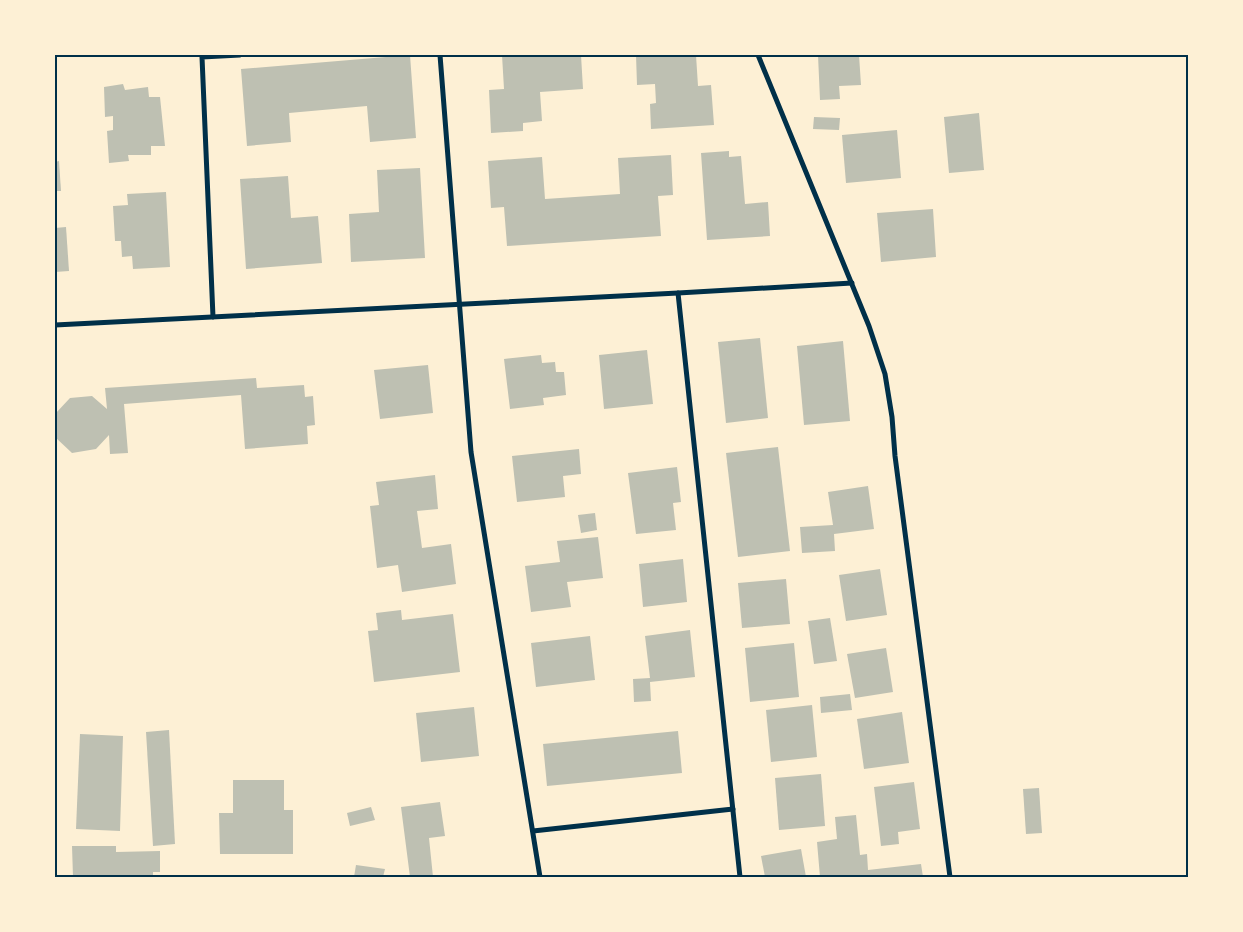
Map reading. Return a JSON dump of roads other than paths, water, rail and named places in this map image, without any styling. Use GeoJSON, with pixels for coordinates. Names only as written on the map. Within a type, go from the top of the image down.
{"type":"FeatureCollection","features":[{"type":"Feature","properties":{"kind":"street"},"geometry":{"type":"LineString","coordinates":[[213,317],[202,57],[240,55]]}},
{"type":"Feature","properties":{"kind":"street"},"geometry":{"type":"LineString","coordinates":[[440,55],[471,452],[540,877]]}},
{"type":"Feature","properties":{"kind":"street"},"geometry":{"type":"LineString","coordinates":[[758,55],[869,326],[884,374],[892,416],[895,456],[950,877]]}},
{"type":"Feature","properties":{"kind":"street"},"geometry":{"type":"LineString","coordinates":[[55,325],[852,283]]}},
{"type":"Feature","properties":{"kind":"street"},"geometry":{"type":"LineString","coordinates":[[678,293],[740,877]]}},
{"type":"Feature","properties":{"kind":"street"},"geometry":{"type":"LineString","coordinates":[[533,831],[733,809]]}}]}
